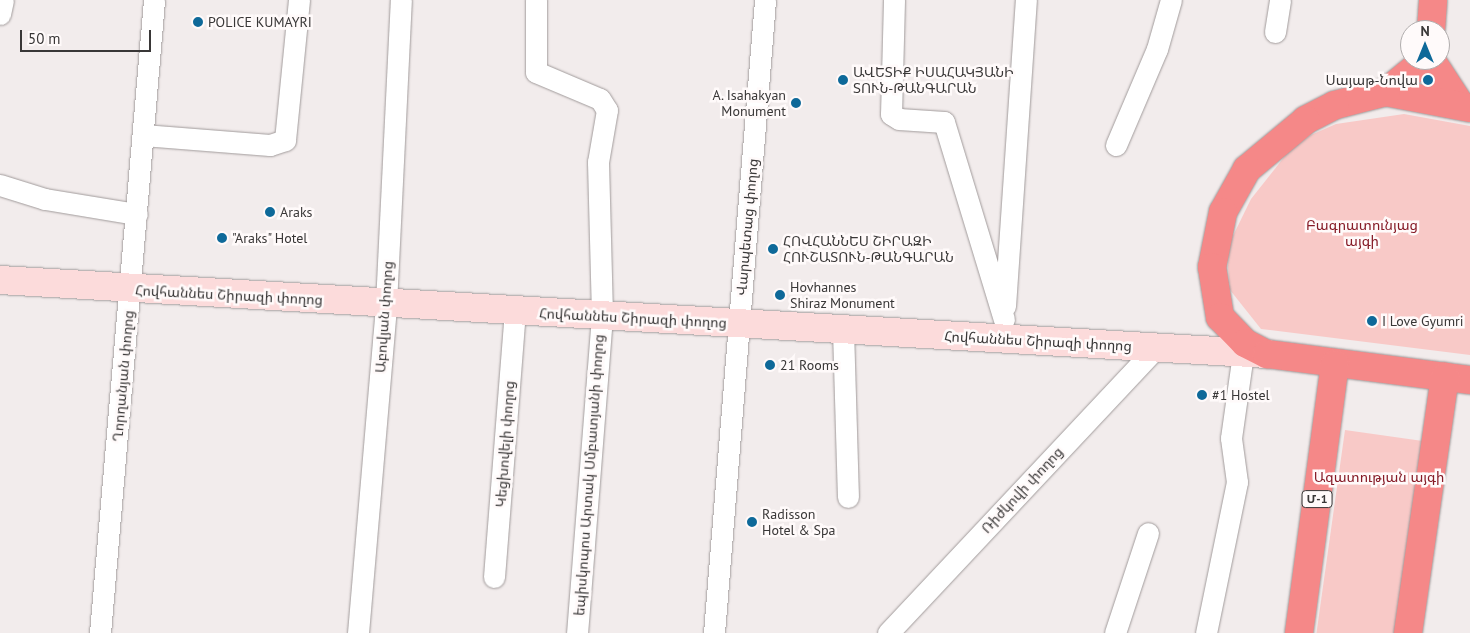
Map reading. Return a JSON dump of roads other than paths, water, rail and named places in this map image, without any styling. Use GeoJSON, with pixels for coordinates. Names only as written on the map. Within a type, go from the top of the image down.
{"type":"FeatureCollection","features":[{"type":"Feature","properties":{"kind":"highway"},"geometry":{"type":"LineString","coordinates":[[1432,20],[1433,0]]}},
{"type":"Feature","properties":{"kind":"highway"},"geometry":{"type":"LineString","coordinates":[[1386,92],[1413,70]]}},
{"type":"Feature","properties":{"kind":"highway"},"geometry":{"type":"LineString","coordinates":[[1439,70],[1465,105]]}},
{"type":"Feature","properties":{"kind":"highway"},"geometry":{"type":"LineString","coordinates":[[1408,633],[1458,378],[1255,354],[1230,330],[1215,304],[1213,247],[1230,196],[1247,169],[1294,128],[1335,105],[1386,92],[1465,105]]}},
{"type":"Feature","properties":{"kind":"highway","name":"Մ-1"},"geometry":{"type":"LineString","coordinates":[[1299,633],[1335,364]]}},
{"type":"Feature","properties":{"kind":"street"},"geometry":{"type":"LineString","coordinates":[[0,14],[3,0]]}},
{"type":"Feature","properties":{"kind":"street","name":"Ղորղանյան փողոց"},"geometry":{"type":"LineString","coordinates":[[100,633],[131,290],[154,0]]}},
{"type":"Feature","properties":{"kind":"street"},"geometry":{"type":"LineString","coordinates":[[143,134],[270,145],[285,140],[299,0]]}},
{"type":"Feature","properties":{"kind":"street","name":"Աբովյան փողոց"},"geometry":{"type":"LineString","coordinates":[[358,633],[386,304],[401,0]]}},
{"type":"Feature","properties":{"kind":"street","name":"եպիսկոպոս Արտակ Սմբատյանի փողոց"},"geometry":{"type":"LineString","coordinates":[[536,0],[536,72],[600,99],[607,110],[598,162],[602,316],[577,633]]}},
{"type":"Feature","properties":{"kind":"street","name":"Վարպետաց փողոց"},"geometry":{"type":"LineString","coordinates":[[714,633],[765,0]]}},
{"type":"Feature","properties":{"kind":"street"},"geometry":{"type":"LineString","coordinates":[[894,0],[891,114],[944,122],[1004,329]]}},
{"type":"Feature","properties":{"kind":"street"},"geometry":{"type":"LineString","coordinates":[[1004,329],[1026,0]]}},
{"type":"Feature","properties":{"kind":"street"},"geometry":{"type":"LineString","coordinates":[[1116,145],[1156,49],[1171,0]]}},
{"type":"Feature","properties":{"kind":"street"},"geometry":{"type":"LineString","coordinates":[[1275,32],[1280,0]]}},
{"type":"Feature","properties":{"kind":"street"},"geometry":{"type":"LineString","coordinates":[[0,185],[45,199],[137,214]]}},
{"type":"Feature","properties":{"kind":"street","name":"Հովհաննես Շիրազի փողոց"},"geometry":{"type":"LineString","coordinates":[[0,280],[131,290],[843,330],[1004,329],[1156,348],[1255,354]]}},
{"type":"Feature","properties":{"kind":"street","name":"Կեցխովելի փողոց"},"geometry":{"type":"LineString","coordinates":[[494,577],[515,312]]}},
{"type":"Feature","properties":{"kind":"street"},"geometry":{"type":"LineString","coordinates":[[843,330],[848,497]]}},
{"type":"Feature","properties":{"kind":"street","name":"Ռիժկովի փողոց"},"geometry":{"type":"LineString","coordinates":[[888,633],[1156,348]]}},
{"type":"Feature","properties":{"kind":"street"},"geometry":{"type":"LineString","coordinates":[[1206,633],[1237,482],[1231,438],[1255,354]]}},
{"type":"Feature","properties":{"kind":"street"},"geometry":{"type":"LineString","coordinates":[[1115,633],[1148,534]]}},
{"type":"Feature","properties":{"kind":"place","name":"POLICE KUMAYRI"},"geometry":{"type":"Point","coordinates":[198,22]}},
{"type":"Feature","properties":{"kind":"place","name":"ԱՎԵՏԻՔ ԻՍԱՀԱԿՅԱՆԻ ՏՈՒՆ-ԹԱՆԳԱՐԱՆ"},"geometry":{"type":"Point","coordinates":[843,80]}},
{"type":"Feature","properties":{"kind":"place","name":"Սայաթ-Նովա"},"geometry":{"type":"Point","coordinates":[1428,80]}},
{"type":"Feature","properties":{"kind":"place","name":"A. Isahakyan Monument"},"geometry":{"type":"Point","coordinates":[796,103]}},
{"type":"Feature","properties":{"kind":"place","name":"Araks"},"geometry":{"type":"Point","coordinates":[270,212]}},
{"type":"Feature","properties":{"kind":"place","name":"\"Araks\" Hotel"},"geometry":{"type":"Point","coordinates":[222,238]}},
{"type":"Feature","properties":{"kind":"place","name":"ՀՈՎՀԱՆՆԵՍ ՇԻՐԱԶԻ ՀՈՒՇԱՏՈՒՆ-ԹԱՆԳԱՐԱՆ"},"geometry":{"type":"Point","coordinates":[773,249]}},
{"type":"Feature","properties":{"kind":"place","name":"Hovhannes Shiraz Monument"},"geometry":{"type":"Point","coordinates":[780,295]}},
{"type":"Feature","properties":{"kind":"place","name":"I Love Gyumri"},"geometry":{"type":"Point","coordinates":[1372,321]}},
{"type":"Feature","properties":{"kind":"place","name":"21 Rooms"},"geometry":{"type":"Point","coordinates":[770,365]}},
{"type":"Feature","properties":{"kind":"place","name":"#1 Hostel"},"geometry":{"type":"Point","coordinates":[1202,395]}},
{"type":"Feature","properties":{"kind":"place","name":"Radisson Hotel & Spa"},"geometry":{"type":"Point","coordinates":[752,522]}},
{"type":"Feature","properties":{"kind":"park label","name":"Բագրատունյաց այգի"},"geometry":{"type":"Point","coordinates":[1362,234]}},
{"type":"Feature","properties":{"kind":"park label","name":"Ազատության այգի"},"geometry":{"type":"Point","coordinates":[1379,477]}}]}
